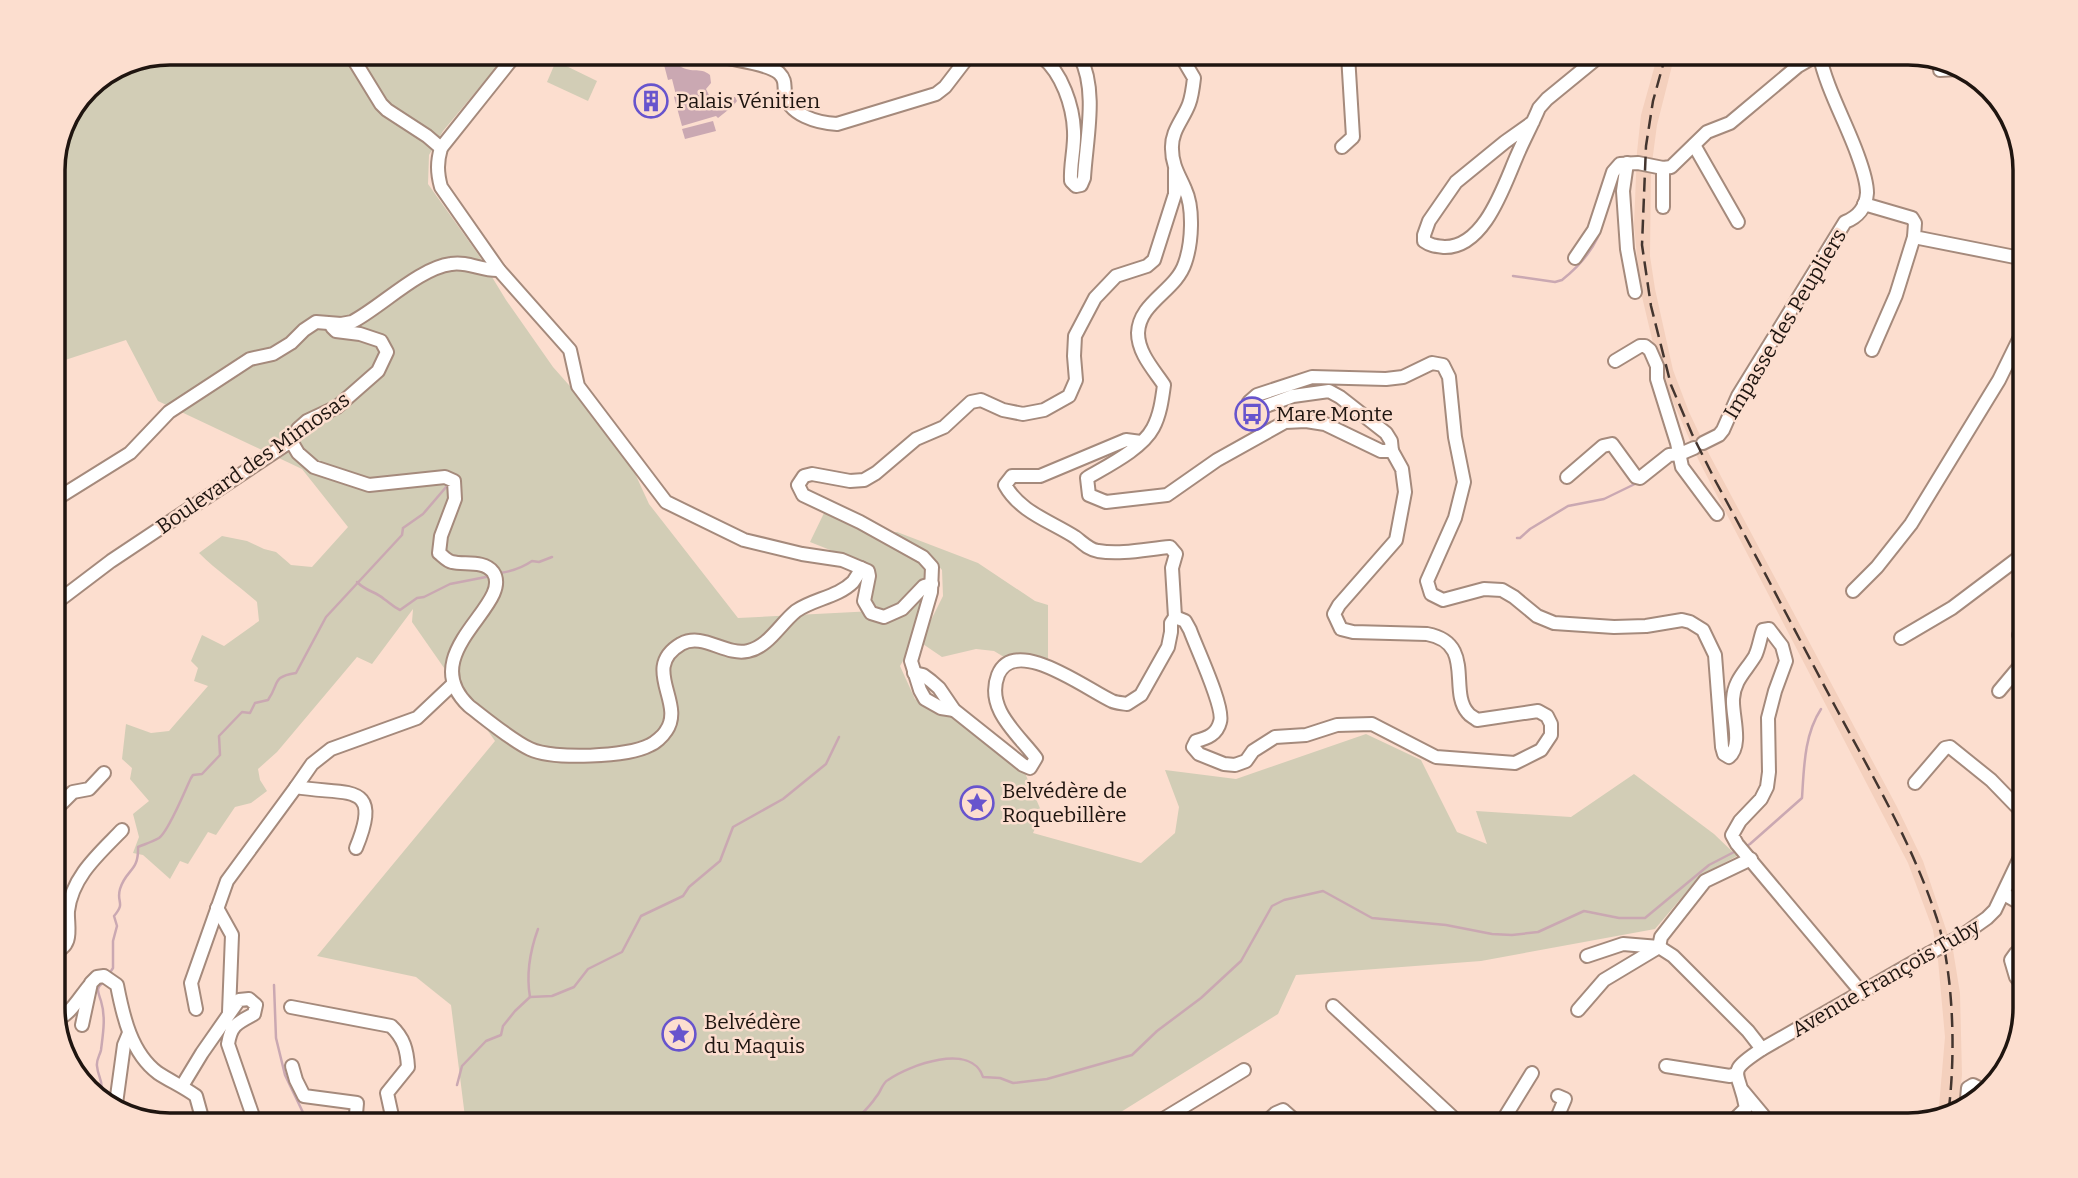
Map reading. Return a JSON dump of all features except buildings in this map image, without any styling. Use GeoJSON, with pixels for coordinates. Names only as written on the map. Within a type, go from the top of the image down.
{"type":"FeatureCollection","features":[{"type":"Feature","properties":{"kind":"street"},"geometry":{"type":"LineString","coordinates":[[357,65],[387,110],[441,148]]}},
{"type":"Feature","properties":{"kind":"street"},"geometry":{"type":"LineString","coordinates":[[507,65],[441,148],[438,174],[441,187],[499,270],[569,350],[578,386],[666,502],[744,540],[802,554],[842,560],[868,571],[864,601],[871,613],[884,617],[902,609],[924,586],[932,584]]}},
{"type":"Feature","properties":{"kind":"street"},"geometry":{"type":"LineString","coordinates":[[754,65],[782,75],[788,103],[798,112],[824,124],[837,124],[936,94],[945,88],[962,65]]}},
{"type":"Feature","properties":{"kind":"street"},"geometry":{"type":"LineString","coordinates":[[1051,65],[1060,79],[1070,106],[1074,130],[1071,181],[1076,186],[1081,185],[1084,178],[1090,108],[1084,65]]}},
{"type":"Feature","properties":{"kind":"street"},"geometry":{"type":"LineString","coordinates":[[1141,442],[1126,440],[1040,476],[1012,476],[1005,485],[1012,498],[1094,551],[1109,553],[1170,547],[1175,554],[1164,564],[1175,617],[1171,623],[1168,648],[1142,695],[1127,704],[1114,702],[1051,667],[1017,660],[1003,666],[995,695],[1002,715],[1013,733],[1036,758],[1030,768],[954,710],[939,688],[923,675],[914,673],[911,661],[932,584],[932,568],[923,557],[860,522],[803,495],[798,485],[804,476],[812,474],[850,481],[864,480],[916,439],[943,427],[971,402],[981,400],[1003,410],[1023,414],[1044,410],[1069,396],[1076,380],[1075,336],[1095,298],[1116,276],[1154,260],[1175,194],[1172,137],[1190,102],[1194,78],[1186,65]]}},
{"type":"Feature","properties":{"kind":"street"},"geometry":{"type":"LineString","coordinates":[[1342,147],[1353,137],[1349,65]]}},
{"type":"Feature","properties":{"kind":"street"},"geometry":{"type":"LineString","coordinates":[[1533,122],[1456,182],[1429,221],[1424,241],[1432,246],[1456,246],[1471,238],[1493,208],[1533,122],[1539,108],[1589,65]]}},
{"type":"Feature","properties":{"kind":"street"},"geometry":{"type":"LineString","coordinates":[[1575,258],[1594,230],[1613,172],[1620,164],[1671,167],[1707,132],[1730,123],[1800,65]]}},
{"type":"Feature","properties":{"kind":"street"},"geometry":{"type":"LineString","coordinates":[[1822,65],[1863,170],[1867,193],[1864,204],[1912,218],[1914,223],[1914,237],[1896,295],[1872,350]]}},
{"type":"Feature","properties":{"kind":"street"},"geometry":{"type":"LineString","coordinates":[[1694,145],[1738,222]]}},
{"type":"Feature","properties":{"kind":"street"},"geometry":{"type":"LineString","coordinates":[[1627,163],[1623,191],[1627,249],[1635,292]]}},
{"type":"Feature","properties":{"kind":"street"},"geometry":{"type":"LineString","coordinates":[[1662,207],[1663,168]]}},
{"type":"Feature","properties":{"kind":"street"},"geometry":{"type":"LineString","coordinates":[[1175,170],[1186,189],[1191,208],[1185,264],[1172,284],[1145,310],[1138,332],[1141,350],[1164,385],[1160,407],[1152,430],[1141,442],[1124,456],[1087,478],[1090,495],[1106,502],[1167,495],[1217,460],[1285,422],[1325,424],[1381,451],[1392,451]]}},
{"type":"Feature","properties":{"kind":"street","name":"Impasse des Peupliers"},"geometry":{"type":"LineString","coordinates":[[1567,477],[1603,446],[1612,444],[1636,477],[1640,478],[1669,456],[1680,454],[1719,435],[1738,396],[1845,222],[1858,216],[1864,204]]}},
{"type":"Feature","properties":{"kind":"street"},"geometry":{"type":"LineString","coordinates":[[1914,237],[2013,257]]}},
{"type":"Feature","properties":{"kind":"street"},"geometry":{"type":"LineString","coordinates":[[65,494],[130,453],[169,412],[250,359],[273,354],[291,343],[316,322],[352,323],[424,275],[447,264],[463,262],[488,270],[499,270]]}},
{"type":"Feature","properties":{"kind":"street","name":"Boulevard des Mimosas"},"geometry":{"type":"LineString","coordinates":[[65,596],[111,561],[291,441],[307,421],[337,407],[378,371],[387,352],[381,341],[360,334],[335,331],[331,324]]}},
{"type":"Feature","properties":{"kind":"street"},"geometry":{"type":"LineString","coordinates":[[1615,361],[1640,346],[1650,350],[1657,366],[1657,379],[1682,467],[1717,514]]}},
{"type":"Feature","properties":{"kind":"street"},"geometry":{"type":"LineString","coordinates":[[1853,591],[1877,568],[1911,524],[1999,380],[2013,351]]}},
{"type":"Feature","properties":{"kind":"street"},"geometry":{"type":"LineString","coordinates":[[1175,617],[1185,621],[1218,702],[1222,719],[1217,730],[1208,738],[1196,741],[1193,747],[1199,754],[1224,765],[1246,761],[1253,751],[1275,737],[1306,735],[1337,725],[1372,724],[1436,757],[1515,763],[1541,750],[1551,736],[1551,724],[1547,716],[1538,711],[1477,720],[1466,712],[1456,657],[1439,636],[1353,632],[1341,629],[1336,621],[1334,614],[1339,605],[1396,540],[1405,492],[1402,469],[1386,433],[1329,391],[1293,396],[1255,410],[1249,407],[1249,402],[1257,395],[1312,377],[1386,379],[1403,377],[1433,363],[1443,365],[1449,377],[1455,437],[1464,482],[1455,518],[1427,580],[1431,594],[1443,600],[1484,589],[1502,590],[1553,623],[1614,627],[1646,626],[1682,620],[1690,622],[1703,630],[1715,655],[1722,747],[1724,754],[1729,757],[1736,746],[1733,699],[1735,684],[1755,655],[1763,629],[1769,629],[1782,646],[1786,662],[1775,691],[1769,718],[1767,787],[1761,799],[1740,821],[1732,835],[1862,993]]}},
{"type":"Feature","properties":{"kind":"street"},"geometry":{"type":"LineString","coordinates":[[291,441],[298,453],[314,467],[369,485],[445,477],[454,481],[455,499],[441,536],[439,553],[449,562],[487,567],[493,572],[495,579],[494,594],[455,652],[451,672],[453,685],[460,698],[469,706],[530,750],[552,755],[632,752],[652,745],[667,730],[672,713],[663,665],[680,644],[694,639],[746,652],[762,646],[797,610],[837,593],[853,582],[861,568]]}},
{"type":"Feature","properties":{"kind":"street"},"geometry":{"type":"LineString","coordinates":[[1012,498],[1010,502],[1016,512]]}},
{"type":"Feature","properties":{"kind":"street"},"geometry":{"type":"LineString","coordinates":[[1901,638],[1952,608],[2013,562]]}},
{"type":"Feature","properties":{"kind":"street"},"geometry":{"type":"LineString","coordinates":[[1999,691],[2013,674]]}},
{"type":"Feature","properties":{"kind":"street"},"geometry":{"type":"LineString","coordinates":[[196,1009],[191,983],[227,881],[312,764],[331,749],[417,719],[453,685]]}},
{"type":"Feature","properties":{"kind":"street"},"geometry":{"type":"LineString","coordinates":[[1915,783],[1945,748],[1950,747],[1991,780],[2013,803]]}},
{"type":"Feature","properties":{"kind":"street"},"geometry":{"type":"LineString","coordinates":[[65,800],[73,792],[89,789],[104,773]]}},
{"type":"Feature","properties":{"kind":"street"},"geometry":{"type":"LineString","coordinates":[[296,787],[348,793],[359,797],[365,803],[363,831],[356,849]]}},
{"type":"Feature","properties":{"kind":"street"},"geometry":{"type":"LineString","coordinates":[[65,944],[70,927],[68,911],[83,872],[122,830]]}},
{"type":"Feature","properties":{"kind":"street"},"geometry":{"type":"LineString","coordinates":[[1578,1010],[1604,980],[1659,947],[1661,937],[1705,881],[1744,852]]}},
{"type":"Feature","properties":{"kind":"street","name":"Avenue François Tuby"},"geometry":{"type":"LineString","coordinates":[[1736,1074],[1739,1065],[1762,1049],[1963,935],[1987,918],[1995,910],[2013,874]]}},
{"type":"Feature","properties":{"kind":"street"},"geometry":{"type":"LineString","coordinates":[[2004,894],[2013,899]]}},
{"type":"Feature","properties":{"kind":"street"},"geometry":{"type":"LineString","coordinates":[[218,908],[232,935],[229,1014]]}},
{"type":"Feature","properties":{"kind":"street"},"geometry":{"type":"LineString","coordinates":[[1587,956],[1623,944],[1659,947],[1673,956],[1748,1031],[1762,1049]]}},
{"type":"Feature","properties":{"kind":"street"},"geometry":{"type":"LineString","coordinates":[[65,1015],[97,977],[104,976],[117,985],[124,1022],[147,1063],[159,1074],[196,1096],[201,1113]]}},
{"type":"Feature","properties":{"kind":"street"},"geometry":{"type":"LineString","coordinates":[[82,1025],[91,984]]}},
{"type":"Feature","properties":{"kind":"street"},"geometry":{"type":"LineString","coordinates":[[182,1086],[239,1000],[249,999],[256,1005],[254,1014],[230,1031],[228,1044],[252,1113]]}},
{"type":"Feature","properties":{"kind":"street"},"geometry":{"type":"LineString","coordinates":[[1334,1006],[1448,1113]]}},
{"type":"Feature","properties":{"kind":"street"},"geometry":{"type":"LineString","coordinates":[[291,1007],[391,1026],[400,1034],[407,1048],[408,1067],[387,1093],[391,1113]]}},
{"type":"Feature","properties":{"kind":"street"},"geometry":{"type":"LineString","coordinates":[[117,1099],[124,1045],[129,1033]]}},
{"type":"Feature","properties":{"kind":"street"},"geometry":{"type":"LineString","coordinates":[[292,1066],[304,1096],[357,1102],[356,1113]]}},
{"type":"Feature","properties":{"kind":"street"},"geometry":{"type":"LineString","coordinates":[[1666,1066],[1730,1076],[1736,1074],[1743,1090],[1760,1113]]}},
{"type":"Feature","properties":{"kind":"street"},"geometry":{"type":"LineString","coordinates":[[1173,1113],[1244,1070]]}},
{"type":"Feature","properties":{"kind":"street"},"geometry":{"type":"LineString","coordinates":[[1507,1113],[1532,1073]]}},
{"type":"Feature","properties":{"kind":"street"},"geometry":{"type":"LineString","coordinates":[[1741,1113],[1746,1108],[1743,1090]]}},
{"type":"Feature","properties":{"kind":"street"},"geometry":{"type":"LineString","coordinates":[[1558,1096],[1565,1099],[1559,1113]]}},
{"type":"Feature","properties":{"kind":"shaded area"},"geometry":{"type":"Polygon","coordinates":[[[170,65],[498,65],[443,131],[429,155],[428,184],[478,254],[506,300],[553,367],[622,445],[649,504],[738,618],[874,611],[878,620],[926,594],[910,649],[900,666],[915,699],[960,720],[1025,773],[1042,813],[1033,833],[1141,863],[1175,833],[1179,807],[1165,770],[1236,779],[1366,734],[1421,760],[1457,832],[1487,844],[1476,811],[1571,817],[1634,774],[1714,834],[1737,856],[1700,876],[1655,929],[1481,961],[1296,975],[1278,1014],[1119,1113],[464,1113],[451,1005],[416,977],[317,956],[495,741],[412,622],[413,609],[372,664],[357,657],[277,752],[258,769],[260,780],[267,791],[251,803],[235,807],[216,835],[208,832],[188,864],[180,861],[170,879],[143,855],[133,853],[139,837],[133,814],[149,801],[130,779],[132,768],[122,759],[126,724],[151,733],[169,731],[208,686],[194,681],[198,668],[191,661],[202,635],[224,646],[259,621],[257,602],[199,553],[222,536],[247,541],[276,552],[291,565],[312,567],[348,527],[302,469],[158,401],[126,340],[65,360],[65,163],[68,142],[76,123],[86,106],[100,91],[136,70],[170,65]]]}},
{"type":"Feature","properties":{"kind":"shaded area"},"geometry":{"type":"Polygon","coordinates":[[[554,65],[564,65],[597,81],[588,101],[547,82],[554,65]]]}},
{"type":"Feature","properties":{"kind":"shaded area"},"geometry":{"type":"Polygon","coordinates":[[[664,65],[679,65],[706,72],[710,75],[711,83],[706,89],[709,95],[735,97],[737,101],[718,118],[716,116],[682,126],[672,79],[668,80],[664,65]]]}},
{"type":"Feature","properties":{"kind":"shaded area"},"geometry":{"type":"Polygon","coordinates":[[[1655,65],[1672,65],[1657,125],[1651,170],[1650,256],[1673,370],[1708,452],[1897,807],[1923,861],[1953,950],[1960,993],[1962,1075],[1959,1100],[1939,1109],[1945,1037],[1938,960],[1933,930],[1908,863],[1699,461],[1667,388],[1655,352],[1640,288],[1634,225],[1641,115],[1655,65]]]}},
{"type":"Feature","properties":{"kind":"shaded area"},"geometry":{"type":"Polygon","coordinates":[[[713,121],[716,131],[685,139],[682,129],[713,121]]]}},
{"type":"Feature","properties":{"kind":"shaded area"},"geometry":{"type":"Polygon","coordinates":[[[825,511],[926,563],[926,580],[892,612],[876,610],[870,603],[876,579],[875,572],[868,565],[810,542],[825,511]]]}},
{"type":"Feature","properties":{"kind":"shaded area"},"geometry":{"type":"Polygon","coordinates":[[[897,532],[978,563],[1035,601],[1048,605],[1048,662],[1009,660],[994,651],[976,649],[942,657],[920,642],[943,596],[942,570],[928,554],[891,533],[897,532]]]}},
{"type":"Feature","properties":{"kind":"waterway"},"geometry":{"type":"LineString","coordinates":[[1513,276],[1555,282],[1562,280],[1589,253],[1604,218]]}},
{"type":"Feature","properties":{"kind":"waterway"},"geometry":{"type":"LineString","coordinates":[[1517,538],[1568,506],[1604,499],[1639,482]]}},
{"type":"Feature","properties":{"kind":"waterway"},"geometry":{"type":"LineString","coordinates":[[109,974],[113,968],[113,941],[117,926],[114,916],[120,905],[120,889],[134,866],[138,847],[163,834],[193,775],[202,774],[220,755],[219,736],[242,712],[250,713],[255,703],[268,700],[279,679],[296,673],[326,617],[402,535],[403,528],[423,514],[447,486]]}},
{"type":"Feature","properties":{"kind":"waterway"},"geometry":{"type":"LineString","coordinates":[[500,573],[552,557]]}},
{"type":"Feature","properties":{"kind":"waterway"},"geometry":{"type":"LineString","coordinates":[[357,582],[400,610],[417,598],[450,584],[491,576]]}},
{"type":"Feature","properties":{"kind":"waterway"},"geometry":{"type":"LineString","coordinates":[[1745,847],[1802,798],[1808,741],[1821,709]]}},
{"type":"Feature","properties":{"kind":"waterway"},"geometry":{"type":"LineString","coordinates":[[457,1085],[462,1066],[486,1041],[501,1035],[503,1026],[530,997],[552,996],[574,987],[588,969],[622,952],[641,916],[683,896],[689,887],[720,861],[733,827],[783,799],[826,764],[839,737]]}},
{"type":"Feature","properties":{"kind":"waterway"},"geometry":{"type":"LineString","coordinates":[[862,1113],[886,1081],[924,1063],[954,1059],[966,1061],[977,1066],[983,1077],[1000,1078],[1013,1083],[1047,1079],[1132,1055],[1241,961],[1272,906],[1284,900],[1323,891],[1372,918],[1512,935],[1538,932],[1584,911],[1619,918],[1645,918],[1709,865],[1736,851]]}},
{"type":"Feature","properties":{"kind":"waterway"},"geometry":{"type":"LineString","coordinates":[[530,997],[528,980],[538,929]]}},
{"type":"Feature","properties":{"kind":"waterway"},"geometry":{"type":"LineString","coordinates":[[101,1088],[97,1064],[104,1019],[98,990],[104,982]]}},
{"type":"Feature","properties":{"kind":"waterway"},"geometry":{"type":"LineString","coordinates":[[274,985],[276,1038],[285,1075],[303,1113]]}},
{"type":"Feature","properties":{"kind":"railway"},"geometry":{"type":"LineString","coordinates":[[1663,65],[1653,101],[1646,146],[1642,245],[1651,306],[1671,385],[1716,482],[1891,812],[1927,892],[1943,941],[1950,990],[1953,1042],[1949,1105]]}},
{"type":"Feature","properties":{"kind":"place","name":"Palais Vénitien"},"geometry":{"type":"Point","coordinates":[651,101]}},
{"type":"Feature","properties":{"kind":"place","name":"Mare Monte"},"geometry":{"type":"Point","coordinates":[1252,414]}},
{"type":"Feature","properties":{"kind":"place","name":"Belvédère de Roquebillère"},"geometry":{"type":"Point","coordinates":[977,803]}},
{"type":"Feature","properties":{"kind":"place","name":"Belvédère du Maquis"},"geometry":{"type":"Point","coordinates":[679,1034]}}]}
